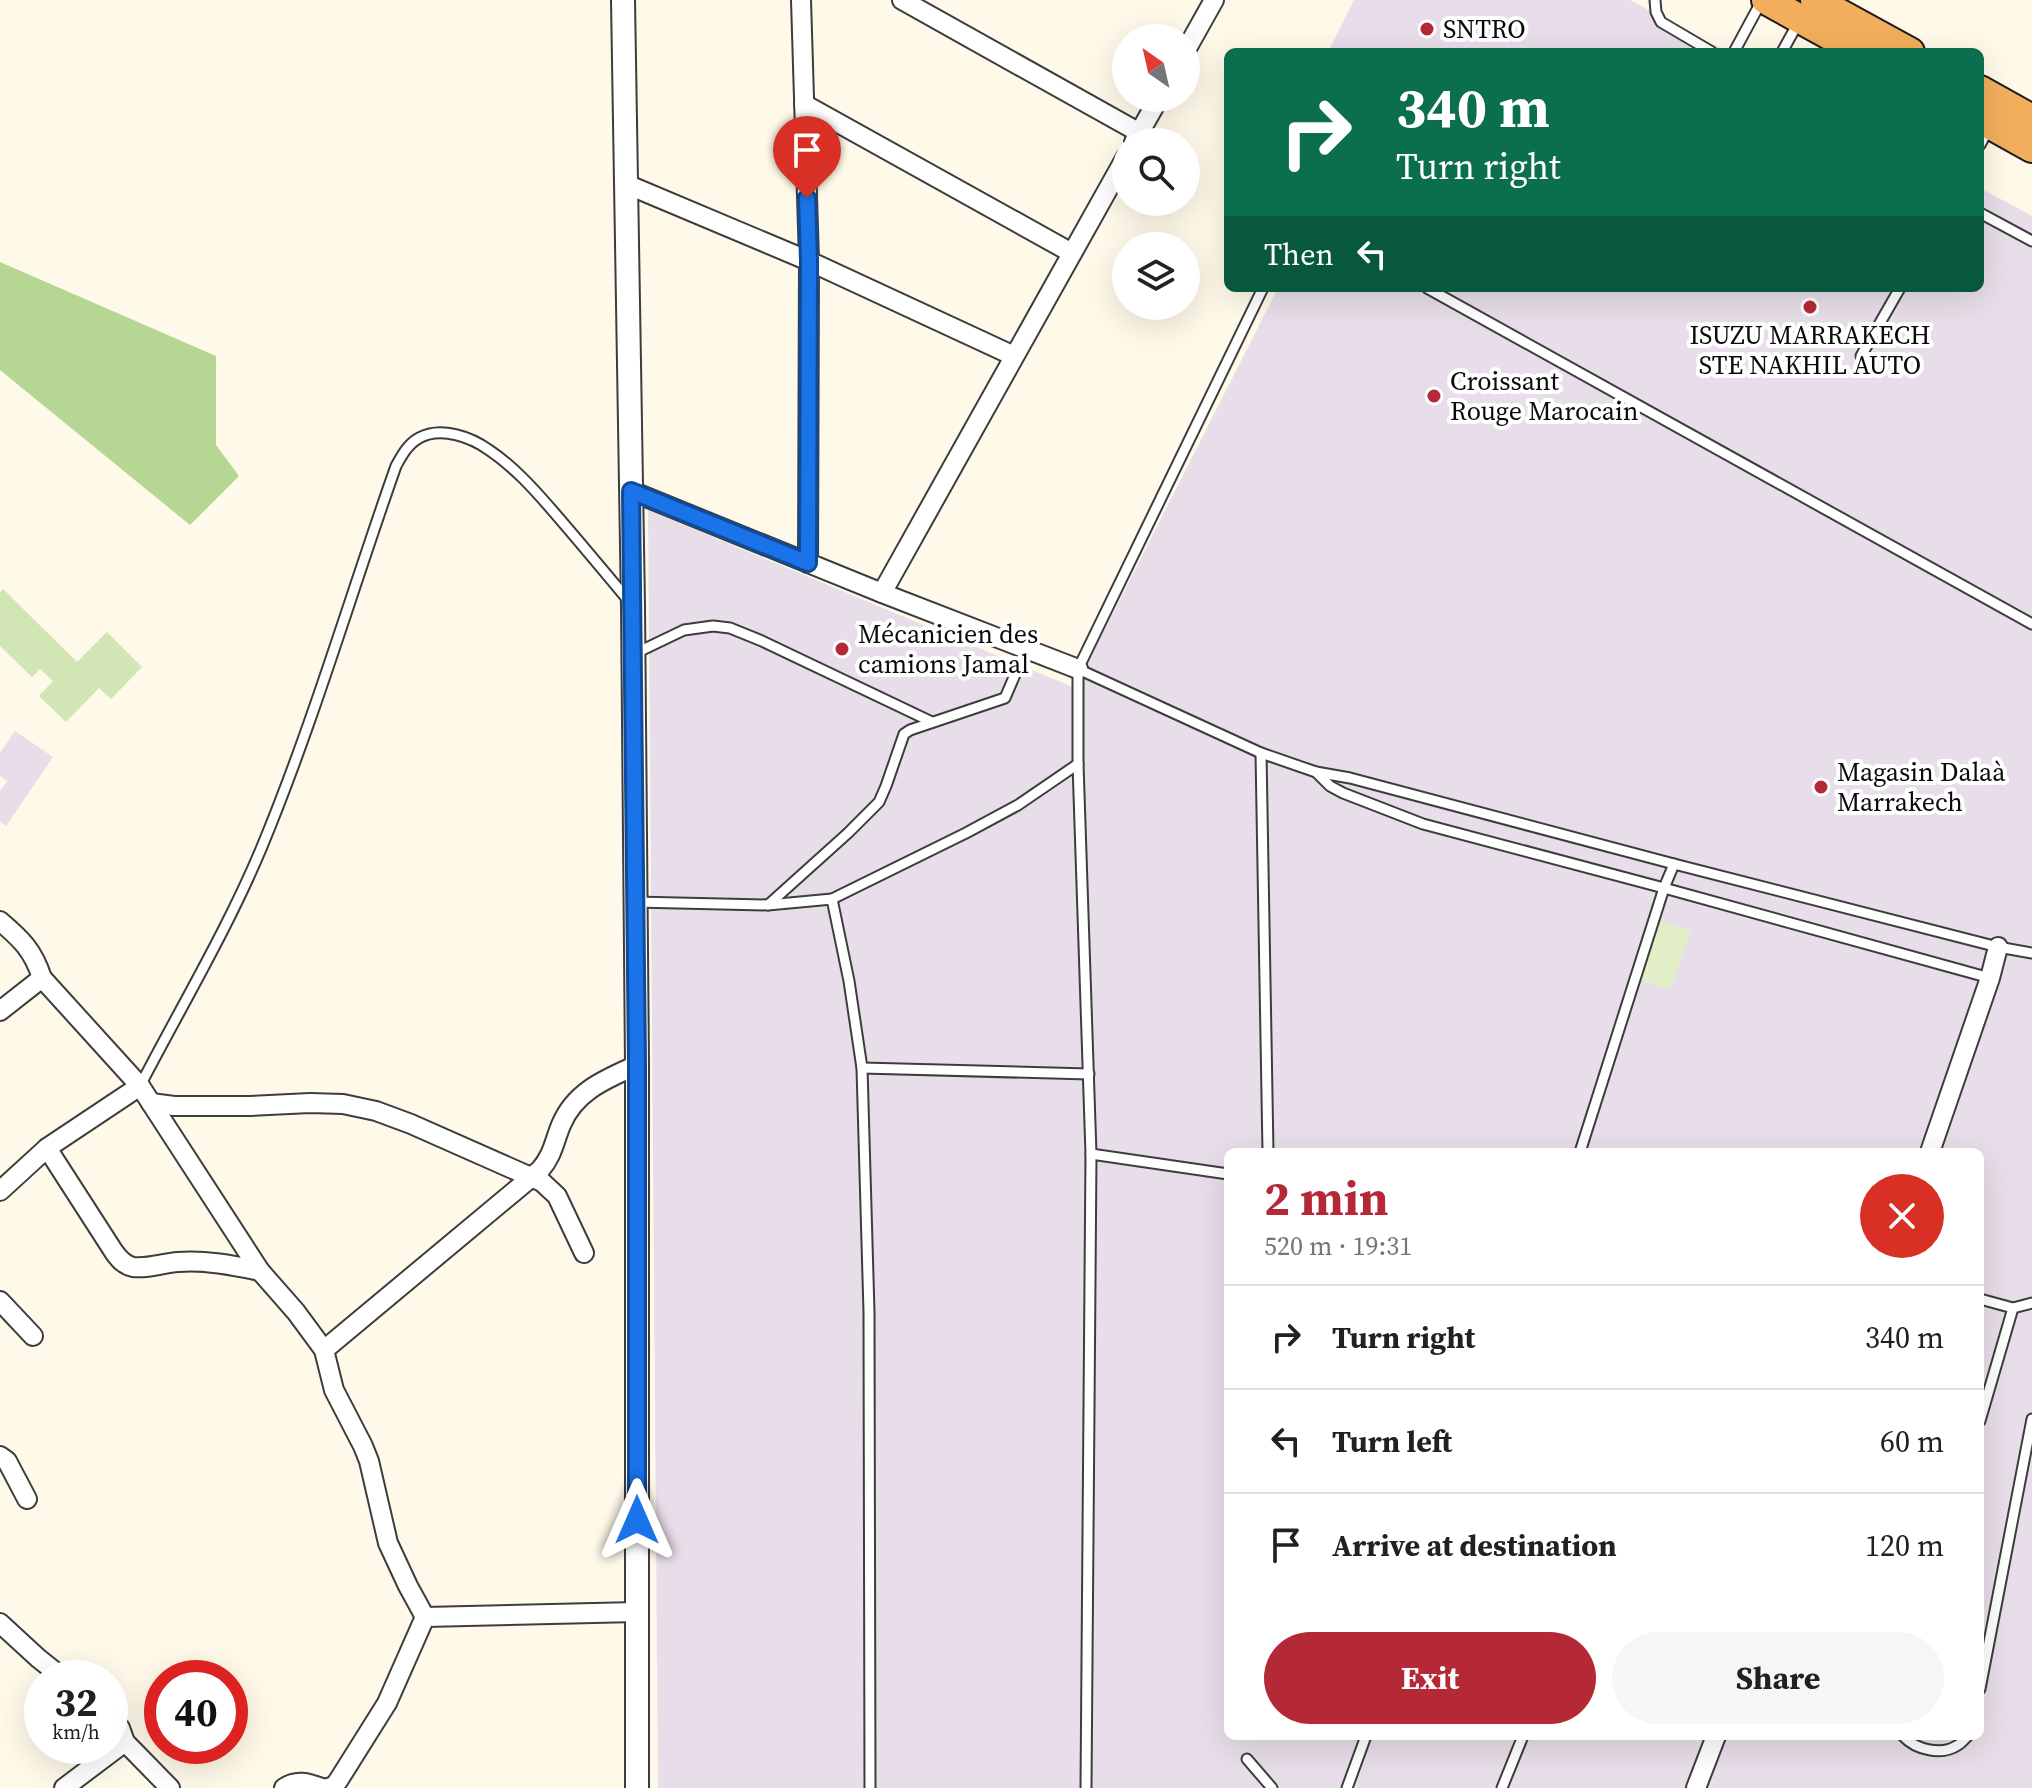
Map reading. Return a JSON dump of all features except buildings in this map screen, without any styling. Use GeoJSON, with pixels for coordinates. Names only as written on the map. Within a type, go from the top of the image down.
{"type":"FeatureCollection","features":[{"type":"Feature","properties":{"kind":"highway"},"geometry":{"type":"LineString","coordinates":[[1764,0],[1808,10],[1900,48]]}},
{"type":"Feature","properties":{"kind":"highway"},"geometry":{"type":"LineString","coordinates":[[1808,10],[1855,48]]}},
{"type":"Feature","properties":{"kind":"highway"},"geometry":{"type":"LineString","coordinates":[[1984,92],[2032,119]]}},
{"type":"Feature","properties":{"kind":"highway"},"geometry":{"type":"LineString","coordinates":[[1984,130],[2032,148]]}},
{"type":"Feature","properties":{"kind":"street"},"geometry":{"type":"LineString","coordinates":[[623,0],[637,1065],[634,1785]]}},
{"type":"Feature","properties":{"kind":"street"},"geometry":{"type":"LineString","coordinates":[[801,0],[809,261],[808,563]]}},
{"type":"Feature","properties":{"kind":"street"},"geometry":{"type":"LineString","coordinates":[[902,0],[1122,128]]}},
{"type":"Feature","properties":{"kind":"street"},"geometry":{"type":"LineString","coordinates":[[1200,25],[1214,0]]}},
{"type":"Feature","properties":{"kind":"street"},"geometry":{"type":"LineString","coordinates":[[804,104],[1072,253]]}},
{"type":"Feature","properties":{"kind":"street"},"geometry":{"type":"LineString","coordinates":[[882,593],[1112,182]]}},
{"type":"Feature","properties":{"kind":"street"},"geometry":{"type":"LineString","coordinates":[[626,184],[809,261],[1014,356]]}},
{"type":"Feature","properties":{"kind":"street"},"geometry":{"type":"LineString","coordinates":[[631,491],[1078,669]]}},
{"type":"Feature","properties":{"kind":"street"},"geometry":{"type":"LineString","coordinates":[[0,921],[22,939],[36,960],[42,978],[140,1086],[260,1271],[324,1350],[334,1390],[369,1461],[388,1543],[425,1617]]}},
{"type":"Feature","properties":{"kind":"street"},"geometry":{"type":"LineString","coordinates":[[1931,1148],[1998,947]]}},
{"type":"Feature","properties":{"kind":"street"},"geometry":{"type":"LineString","coordinates":[[0,1011],[42,978]]}},
{"type":"Feature","properties":{"kind":"street"},"geometry":{"type":"LineString","coordinates":[[324,1350],[540,1170],[551,1156],[558,1131],[572,1105],[594,1085],[637,1065]]}},
{"type":"Feature","properties":{"kind":"street"},"geometry":{"type":"LineString","coordinates":[[0,1191],[47,1148],[140,1086]]}},
{"type":"Feature","properties":{"kind":"street"},"geometry":{"type":"LineString","coordinates":[[151,1103],[174,1106],[343,1104],[376,1111],[542,1182],[557,1196],[584,1253]]}},
{"type":"Feature","properties":{"kind":"street"},"geometry":{"type":"LineString","coordinates":[[47,1148],[114,1252],[128,1266],[138,1268],[173,1262],[218,1262],[260,1271]]}},
{"type":"Feature","properties":{"kind":"street"},"geometry":{"type":"LineString","coordinates":[[0,1301],[33,1336]]}},
{"type":"Feature","properties":{"kind":"street"},"geometry":{"type":"LineString","coordinates":[[0,1456],[7,1461],[27,1499]]}},
{"type":"Feature","properties":{"kind":"street"},"geometry":{"type":"LineString","coordinates":[[425,1617],[637,1612]]}},
{"type":"Feature","properties":{"kind":"street"},"geometry":{"type":"LineString","coordinates":[[284,1788],[297,1782],[333,1786],[387,1703],[425,1617]]}},
{"type":"Feature","properties":{"kind":"street"},"geometry":{"type":"LineString","coordinates":[[0,1623],[42,1660]]}},
{"type":"Feature","properties":{"kind":"street"},"geometry":{"type":"LineString","coordinates":[[1696,1788],[1714,1740]]}},
{"type":"Feature","properties":{"kind":"street"},"geometry":{"type":"LineString","coordinates":[[128,1745],[170,1788]]}},
{"type":"Feature","properties":{"kind":"street"},"geometry":{"type":"LineString","coordinates":[[64,1788],[96,1764]]}},
{"type":"Feature","properties":{"kind":"lane"},"geometry":{"type":"LineString","coordinates":[[1655,0],[1661,22],[1705,48]]}},
{"type":"Feature","properties":{"kind":"lane"},"geometry":{"type":"LineString","coordinates":[[1736,48],[1764,0]]}},
{"type":"Feature","properties":{"kind":"lane"},"geometry":{"type":"LineString","coordinates":[[1784,48],[1808,10]]}},
{"type":"Feature","properties":{"kind":"lane"},"geometry":{"type":"LineString","coordinates":[[1984,215],[2032,241]]}},
{"type":"Feature","properties":{"kind":"lane"},"geometry":{"type":"LineString","coordinates":[[1086,1788],[1091,1154],[1078,764],[1078,669],[1261,292]]}},
{"type":"Feature","properties":{"kind":"lane"},"geometry":{"type":"LineString","coordinates":[[1434,292],[2032,624]]}},
{"type":"Feature","properties":{"kind":"lane"},"geometry":{"type":"LineString","coordinates":[[1861,356],[1898,292]]}},
{"type":"Feature","properties":{"kind":"lane"},"geometry":{"type":"LineString","coordinates":[[140,1086],[234,909],[260,852],[286,788],[396,466],[406,448],[432,433],[453,433],[487,448],[529,484],[633,606]]}},
{"type":"Feature","properties":{"kind":"lane"},"geometry":{"type":"LineString","coordinates":[[633,654],[684,630],[713,626],[730,628],[932,722]]}},
{"type":"Feature","properties":{"kind":"lane"},"geometry":{"type":"LineString","coordinates":[[768,905],[879,802],[904,734],[1005,698],[1026,649]]}},
{"type":"Feature","properties":{"kind":"lane"},"geometry":{"type":"LineString","coordinates":[[1078,669],[1261,753],[1316,772],[1350,778],[1674,864],[2032,953]]}},
{"type":"Feature","properties":{"kind":"lane"},"geometry":{"type":"LineString","coordinates":[[1261,753],[1268,1148]]}},
{"type":"Feature","properties":{"kind":"lane"},"geometry":{"type":"LineString","coordinates":[[635,902],[768,905],[832,899],[1018,805],[1078,764]]}},
{"type":"Feature","properties":{"kind":"lane"},"geometry":{"type":"LineString","coordinates":[[1316,772],[1330,786],[1343,793],[1423,824],[1990,978]]}},
{"type":"Feature","properties":{"kind":"lane"},"geometry":{"type":"LineString","coordinates":[[1581,1148],[1674,864]]}},
{"type":"Feature","properties":{"kind":"lane"},"geometry":{"type":"LineString","coordinates":[[832,899],[849,981],[862,1068],[869,1312],[870,1788]]}},
{"type":"Feature","properties":{"kind":"lane"},"geometry":{"type":"LineString","coordinates":[[862,1068],[1089,1074]]}},
{"type":"Feature","properties":{"kind":"lane"},"geometry":{"type":"LineString","coordinates":[[1091,1154],[1224,1173]]}},
{"type":"Feature","properties":{"kind":"lane"},"geometry":{"type":"LineString","coordinates":[[1984,1300],[2013,1308],[2032,1303]]}},
{"type":"Feature","properties":{"kind":"lane"},"geometry":{"type":"LineString","coordinates":[[1984,1407],[2013,1308]]}},
{"type":"Feature","properties":{"kind":"lane"},"geometry":{"type":"LineString","coordinates":[[1984,1668],[2032,1419]]}},
{"type":"Feature","properties":{"kind":"lane"},"geometry":{"type":"LineString","coordinates":[[1347,1788],[1365,1740]]}},
{"type":"Feature","properties":{"kind":"lane"},"geometry":{"type":"LineString","coordinates":[[1502,1788],[1521,1740]]}},
{"type":"Feature","properties":{"kind":"lane"},"geometry":{"type":"LineString","coordinates":[[1907,1740],[1922,1748],[1943,1751],[1964,1740]]}},
{"type":"Feature","properties":{"kind":"lane"},"geometry":{"type":"LineString","coordinates":[[1247,1759],[1272,1788]]}},
{"type":"Feature","properties":{"kind":"shaded area"},"geometry":{"type":"Polygon","coordinates":[[[1354,0],[1630,0],[1720,48],[1330,48],[1354,0]]]}},
{"type":"Feature","properties":{"kind":"shaded area"},"geometry":{"type":"Polygon","coordinates":[[[1984,190],[2032,216],[2032,1788],[658,1788],[648,510],[1075,688],[1276,292],[1984,292],[1984,190]]]}},
{"type":"Feature","properties":{"kind":"shaded area"},"geometry":{"type":"Polygon","coordinates":[[[15,731],[53,757],[6,826],[0,822],[0,791],[7,781],[0,776],[0,753],[15,731]]]}},
{"type":"Feature","properties":{"kind":"green space"},"geometry":{"type":"Polygon","coordinates":[[[0,262],[216,356],[216,445],[239,476],[190,525],[0,370],[0,262]]]}},
{"type":"Feature","properties":{"kind":"green space"},"geometry":{"type":"Polygon","coordinates":[[[3,589],[77,662],[107,632],[142,667],[111,699],[99,688],[66,722],[39,696],[53,681],[40,669],[32,677],[0,646],[0,592],[3,589]]]}},
{"type":"Feature","properties":{"kind":"green space"},"geometry":{"type":"Polygon","coordinates":[[[1659,920],[1691,931],[1670,990],[1638,979],[1659,920]]]}},
{"type":"Feature","properties":{"kind":"place","name":"SNTRO"},"geometry":{"type":"Point","coordinates":[1427,29]}},
{"type":"Feature","properties":{"kind":"place","name":"ISUZU MARRAKECH STE NAKHIL AUTO"},"geometry":{"type":"Point","coordinates":[1810,307]}},
{"type":"Feature","properties":{"kind":"place","name":"Croissant Rouge Marocain"},"geometry":{"type":"Point","coordinates":[1434,396]}},
{"type":"Feature","properties":{"kind":"place","name":"Mécanicien des camions Jamal"},"geometry":{"type":"Point","coordinates":[842,649]}},
{"type":"Feature","properties":{"kind":"place","name":"Magasin Dalaà Marrakech"},"geometry":{"type":"Point","coordinates":[1821,787]}},
{"type":"Feature","properties":{"kind":"route"},"geometry":{"type":"LineString","coordinates":[[637,1520],[637,1065],[631,491],[808,563],[807,198]]}}]}
